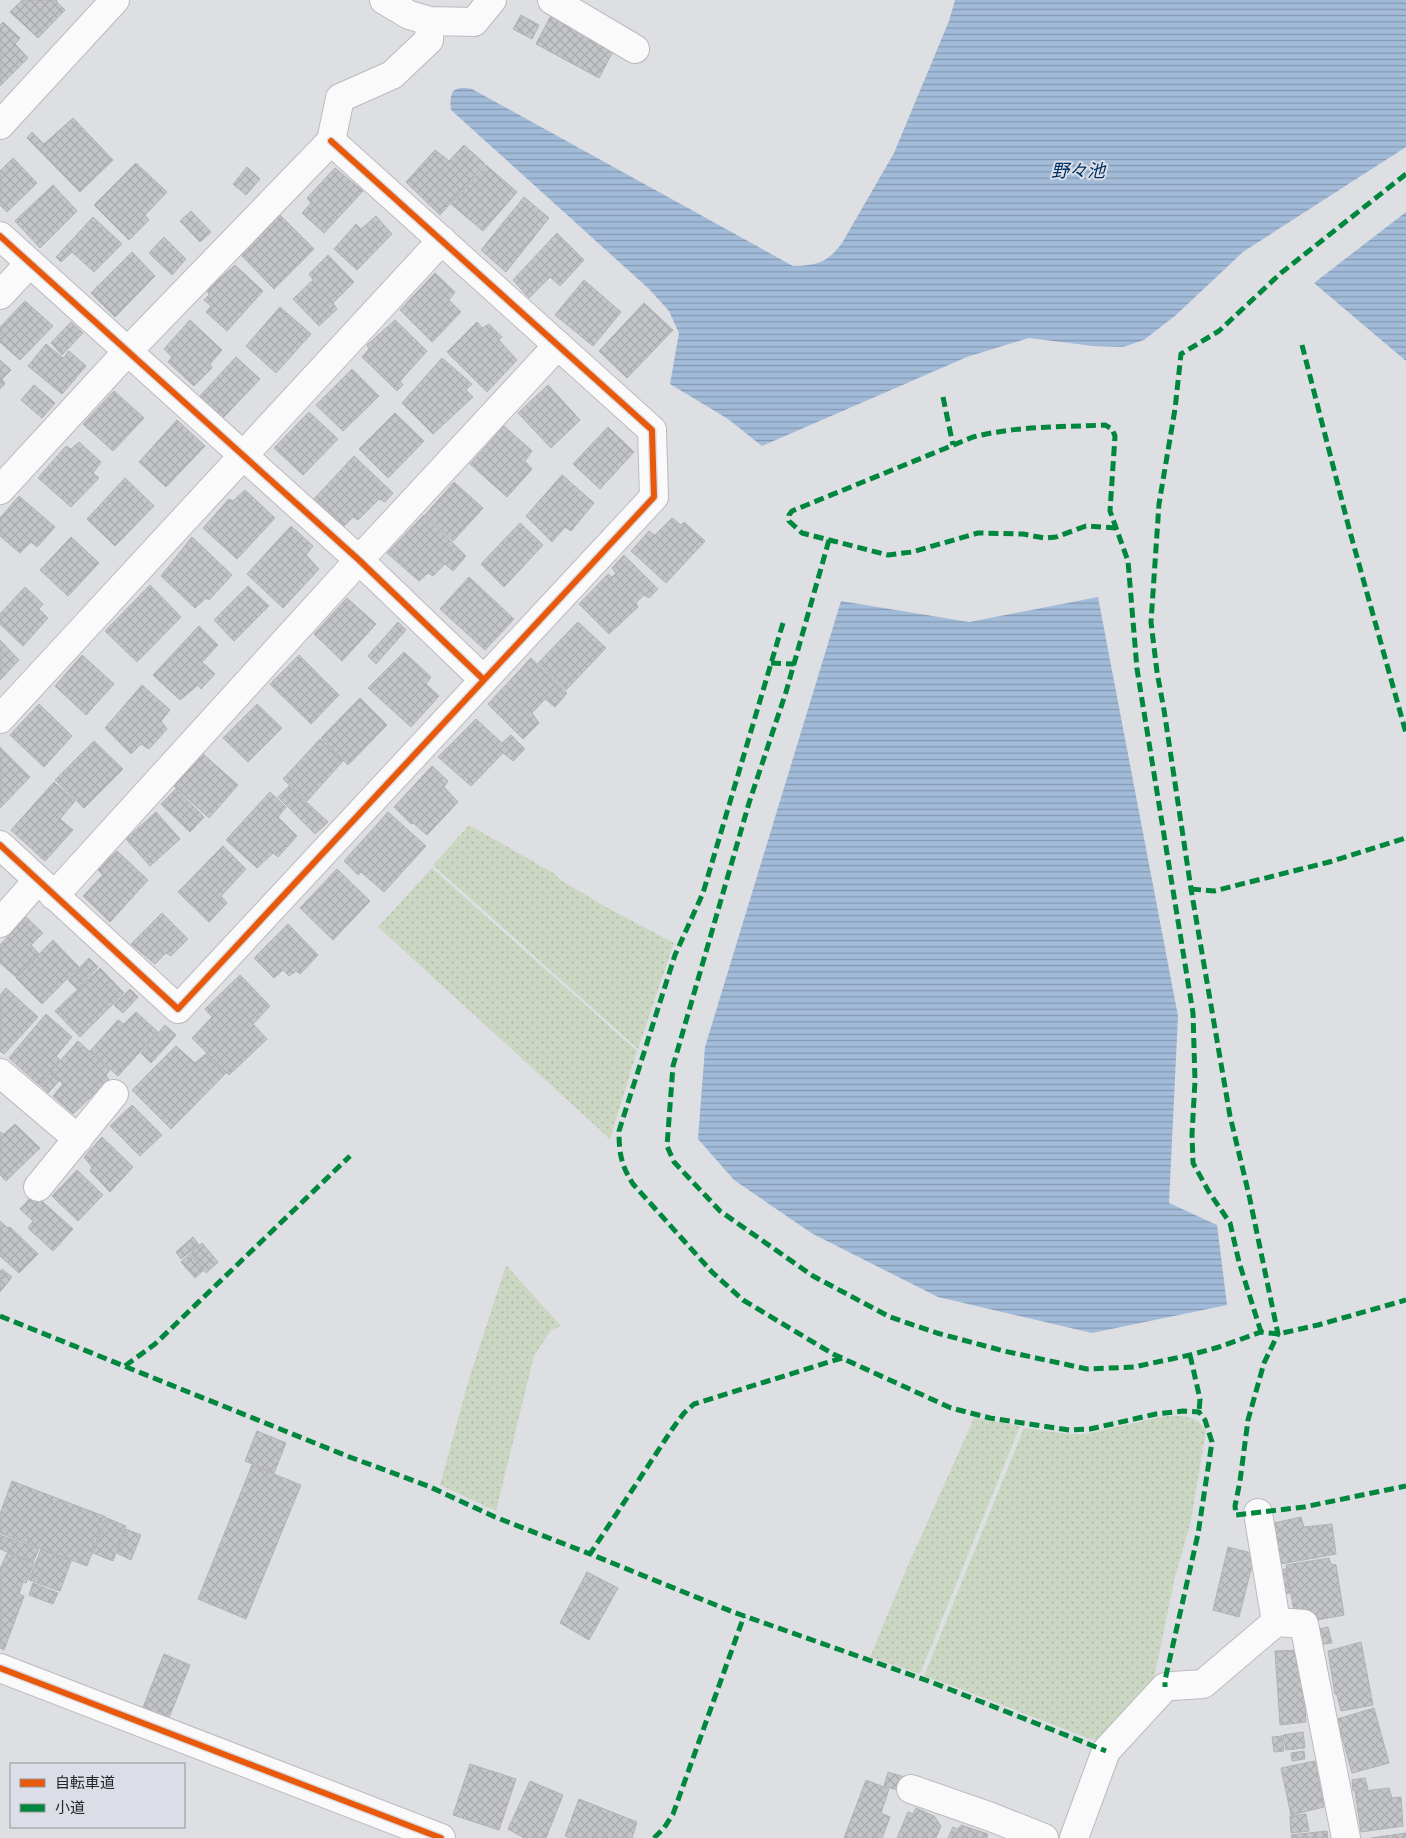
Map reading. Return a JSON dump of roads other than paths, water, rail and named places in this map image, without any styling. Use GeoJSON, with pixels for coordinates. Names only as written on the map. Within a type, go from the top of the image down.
{"type":"FeatureCollection","features":[{"type":"Feature","properties":{"kind":"street"},"geometry":{"type":"LineString","coordinates":[[0,126],[115,0]]}},
{"type":"Feature","properties":{"kind":"street"},"geometry":{"type":"LineString","coordinates":[[384,0],[410,15],[430,22],[474,22],[492,0]]}},
{"type":"Feature","properties":{"kind":"street"},"geometry":{"type":"LineString","coordinates":[[552,0],[635,50]]}},
{"type":"Feature","properties":{"kind":"street"},"geometry":{"type":"LineString","coordinates":[[0,490],[127,352],[331,141],[340,98],[392,75],[429,40],[430,22]]}},
{"type":"Feature","properties":{"kind":"street"},"geometry":{"type":"LineString","coordinates":[[0,845],[178,1009],[654,497],[652,430],[331,141]]}},
{"type":"Feature","properties":{"kind":"street"},"geometry":{"type":"LineString","coordinates":[[0,236],[359,560],[484,680]]}},
{"type":"Feature","properties":{"kind":"street"},"geometry":{"type":"LineString","coordinates":[[0,719],[442,240]]}},
{"type":"Feature","properties":{"kind":"street"},"geometry":{"type":"LineString","coordinates":[[0,295],[30,263]]}},
{"type":"Feature","properties":{"kind":"street"},"geometry":{"type":"LineString","coordinates":[[0,923],[46,888],[359,560],[558,345]]}},
{"type":"Feature","properties":{"kind":"street"},"geometry":{"type":"LineString","coordinates":[[0,1073],[78,1139]]}},
{"type":"Feature","properties":{"kind":"street"},"geometry":{"type":"LineString","coordinates":[[38,1187],[114,1094]]}},
{"type":"Feature","properties":{"kind":"street"},"geometry":{"type":"LineString","coordinates":[[1258,1513],[1276,1622]]}},
{"type":"Feature","properties":{"kind":"street"},"geometry":{"type":"LineString","coordinates":[[1074,1838],[1106,1751],[1165,1688],[1203,1684],[1276,1622],[1304,1624],[1346,1838]]}},
{"type":"Feature","properties":{"kind":"street"},"geometry":{"type":"LineString","coordinates":[[0,1668],[441,1838]]}},
{"type":"Feature","properties":{"kind":"street"},"geometry":{"type":"LineString","coordinates":[[911,1789],[1044,1838]]}},
{"type":"Feature","properties":{"kind":"water","name":"野々池"},"geometry":{"type":"Polygon","coordinates":[[[955,0],[1406,0],[1406,147],[1243,252],[1176,315],[1144,340],[1123,347],[1093,346],[1029,338],[967,357],[762,446],[728,419],[670,384],[679,333],[669,311],[649,289],[451,110],[451,94],[453,91],[460,88],[472,89],[793,266],[816,264],[832,255],[842,243],[894,153],[949,21],[955,0]]]}},
{"type":"Feature","properties":{"kind":"water"},"geometry":{"type":"Polygon","coordinates":[[[1406,212],[1406,361],[1314,283],[1406,212]]]}},
{"type":"Feature","properties":{"kind":"water"},"geometry":{"type":"Polygon","coordinates":[[[1098,597],[1178,1016],[1169,1203],[1217,1225],[1227,1305],[1092,1333],[938,1297],[813,1234],[734,1180],[698,1139],[705,1047],[841,601],[969,622],[1098,597]]]}}]}
